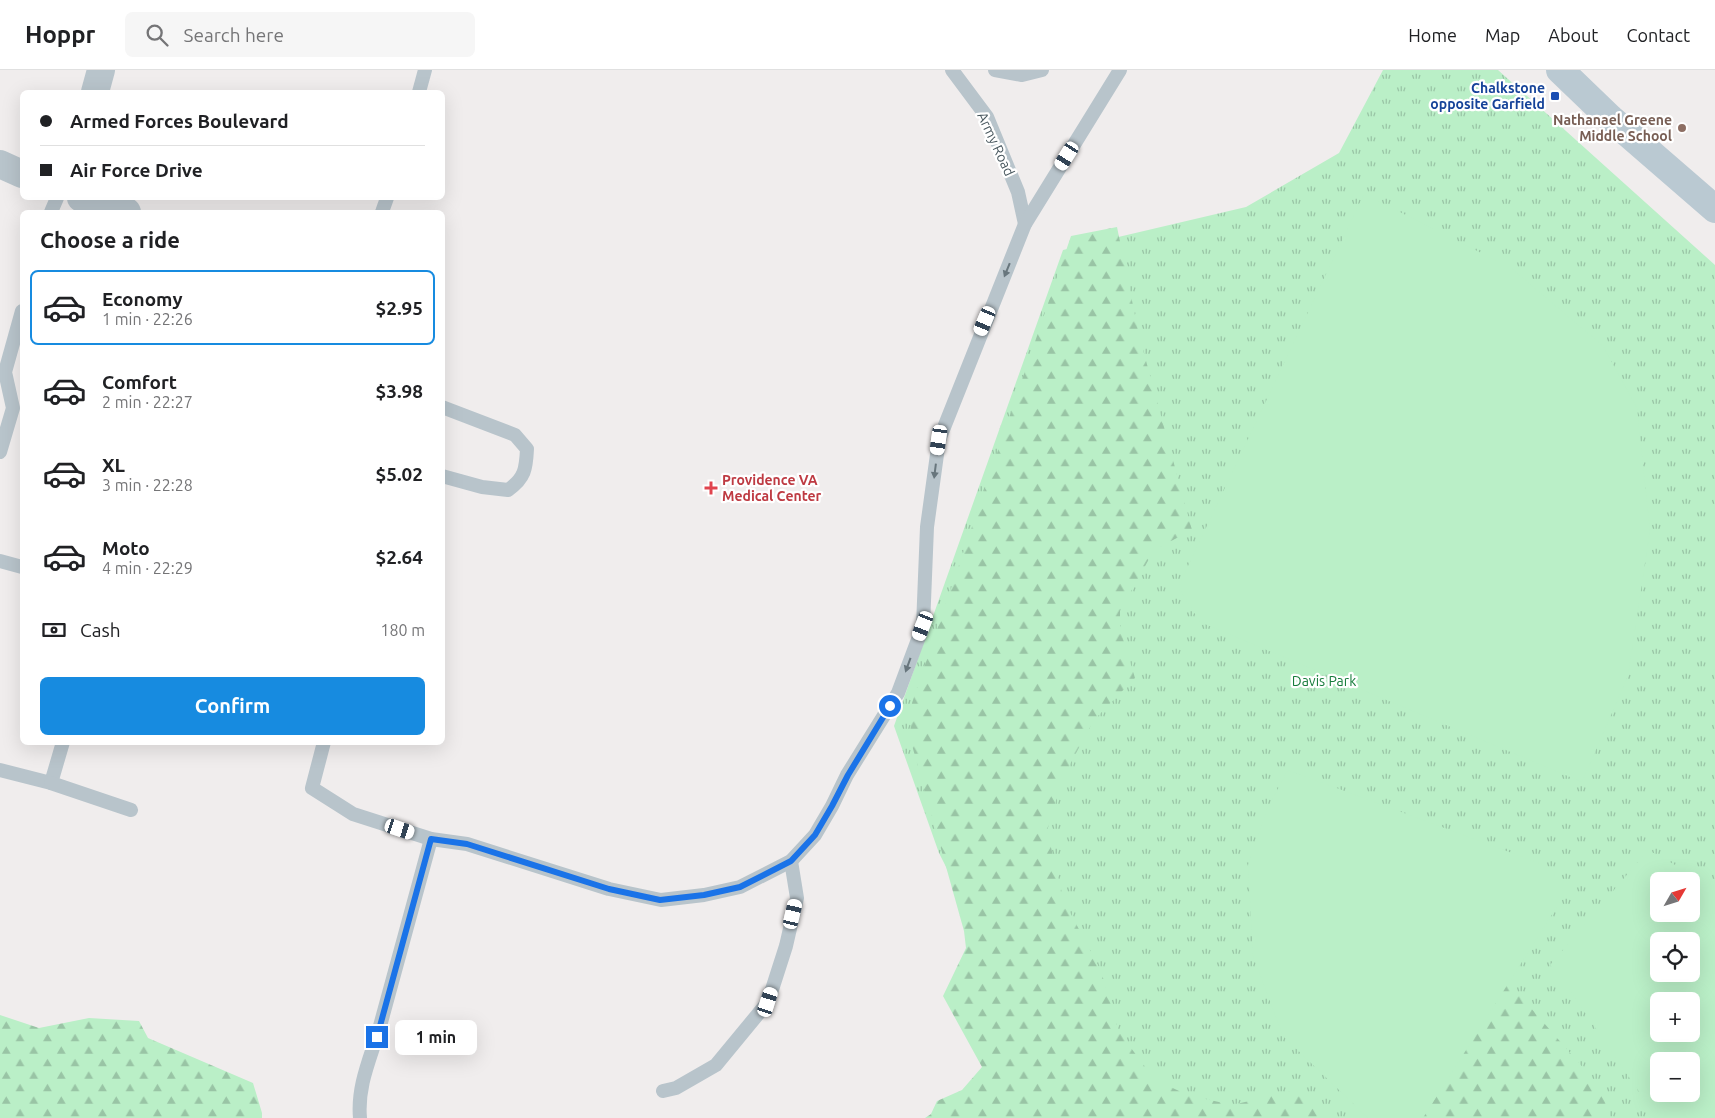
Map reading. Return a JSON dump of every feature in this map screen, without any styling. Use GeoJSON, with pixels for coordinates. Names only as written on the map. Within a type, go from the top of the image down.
{"type":"FeatureCollection","features":[{"type":"Feature","properties":{"kind":"main road"},"geometry":{"type":"LineString","coordinates":[[1560,70],[1610,118],[1715,209]]}},
{"type":"Feature","properties":{"kind":"street"},"geometry":{"type":"LineString","coordinates":[[96,90],[101,70]]}},
{"type":"Feature","properties":{"kind":"street"},"geometry":{"type":"LineString","coordinates":[[0,164],[20,173]]}},
{"type":"Feature","properties":{"kind":"street"},"geometry":{"type":"LineString","coordinates":[[88,200],[120,210]]}},
{"type":"Feature","properties":{"kind":"lane"},"geometry":{"type":"LineString","coordinates":[[420,90],[425,70]]}},
{"type":"Feature","properties":{"kind":"lane","name":"Army Road"},"geometry":{"type":"LineString","coordinates":[[952,70],[987,117],[1018,192],[1025,224]]}},
{"type":"Feature","properties":{"kind":"lane"},"geometry":{"type":"LineString","coordinates":[[995,70],[1022,76],[1042,70]]}},
{"type":"Feature","properties":{"kind":"lane"},"geometry":{"type":"LineString","coordinates":[[323,745],[312,788],[353,814],[431,839],[467,844],[609,889],[660,900],[704,895],[740,887],[791,861],[815,835],[848,775],[898,693],[923,626],[927,527],[939,440],[1025,224],[1120,70]]}},
{"type":"Feature","properties":{"kind":"lane"},"geometry":{"type":"LineString","coordinates":[[0,452],[13,408],[5,372],[20,318]]}},
{"type":"Feature","properties":{"kind":"lane"},"geometry":{"type":"LineString","coordinates":[[445,408],[516,435],[527,449],[526,468],[519,482],[508,490],[482,487],[445,477]]}},
{"type":"Feature","properties":{"kind":"lane"},"geometry":{"type":"LineString","coordinates":[[0,561],[20,566]]}},
{"type":"Feature","properties":{"kind":"lane"},"geometry":{"type":"LineString","coordinates":[[51,783],[62,745]]}},
{"type":"Feature","properties":{"kind":"lane"},"geometry":{"type":"LineString","coordinates":[[0,770],[51,783],[131,810]]}},
{"type":"Feature","properties":{"kind":"lane"},"geometry":{"type":"LineString","coordinates":[[360,1118],[359,1107],[362,1078],[377,1037],[431,839]]}},
{"type":"Feature","properties":{"kind":"lane"},"geometry":{"type":"LineString","coordinates":[[663,1091],[676,1088],[716,1065],[768,1002],[786,946],[797,898],[791,861]]}},
{"type":"Feature","properties":{"kind":"green space","name":"Davis Park"},"geometry":{"type":"Polygon","coordinates":[[[1383,70],[1498,70],[1715,265],[1715,1118],[1059,1118],[1063,1099],[939,853],[894,726],[1063,250],[1246,207],[1339,153],[1383,70]]]}},
{"type":"Feature","properties":{"kind":"green space"},"geometry":{"type":"Polygon","coordinates":[[[1364,194],[1511,268],[1603,346],[1637,408],[1650,530],[1628,676],[1582,782],[1200,622],[1178,587],[1364,194]]]}},
{"type":"Feature","properties":{"kind":"green space"},"geometry":{"type":"Polygon","coordinates":[[[1117,227],[1139,335],[1192,530],[1154,550],[1120,611],[1120,629],[1135,678],[1094,720],[1063,777],[1047,831],[1064,901],[1101,971],[1119,1032],[1155,1080],[1188,1095],[1232,1105],[1292,1091],[1329,1118],[925,1118],[931,1114],[937,1101],[962,1090],[982,1067],[943,996],[966,948],[964,931],[910,738],[912,703],[1071,236],[1117,227]]]}},
{"type":"Feature","properties":{"kind":"green space"},"geometry":{"type":"Polygon","coordinates":[[[1715,510],[1715,669],[1711,670],[1711,514],[1715,510]]]}},
{"type":"Feature","properties":{"kind":"green space"},"geometry":{"type":"Polygon","coordinates":[[[1288,770],[1552,868],[1565,894],[1423,1118],[1368,1118],[1283,1036],[1253,956],[1248,865],[1267,809],[1288,770]]]}},
{"type":"Feature","properties":{"kind":"green space"},"geometry":{"type":"Polygon","coordinates":[[[1648,850],[1688,872],[1650,872],[1650,922],[1700,922],[1700,879],[1715,887],[1715,1107],[1713,1118],[1663,1118],[1648,1105],[1569,989],[1550,965],[1648,850]]]}},
{"type":"Feature","properties":{"kind":"green space"},"geometry":{"type":"Polygon","coordinates":[[[1486,982],[1509,983],[1599,1086],[1611,1118],[1399,1118],[1486,982]]]}},
{"type":"Feature","properties":{"kind":"green space"},"geometry":{"type":"Polygon","coordinates":[[[0,1015],[39,1028],[89,1018],[139,1021],[148,1038],[253,1083],[262,1118],[0,1118],[0,1015]]]}},
{"type":"Feature","properties":{"kind":"place","name":"Chalkstone opposite Garfield"},"geometry":{"type":"Point","coordinates":[1555,96]}},
{"type":"Feature","properties":{"kind":"place","name":"Nathanael Greene Middle School"},"geometry":{"type":"Point","coordinates":[1682,128]}},
{"type":"Feature","properties":{"kind":"place","name":"Providence VA Medical Center"},"geometry":{"type":"Point","coordinates":[711,488]}},
{"type":"Feature","properties":{"kind":"route"},"geometry":{"type":"LineString","coordinates":[[377,1037],[431,839],[467,844],[609,889],[660,900],[704,895],[740,887],[767,875],[791,861],[815,835],[848,775],[890,706]]}}]}
